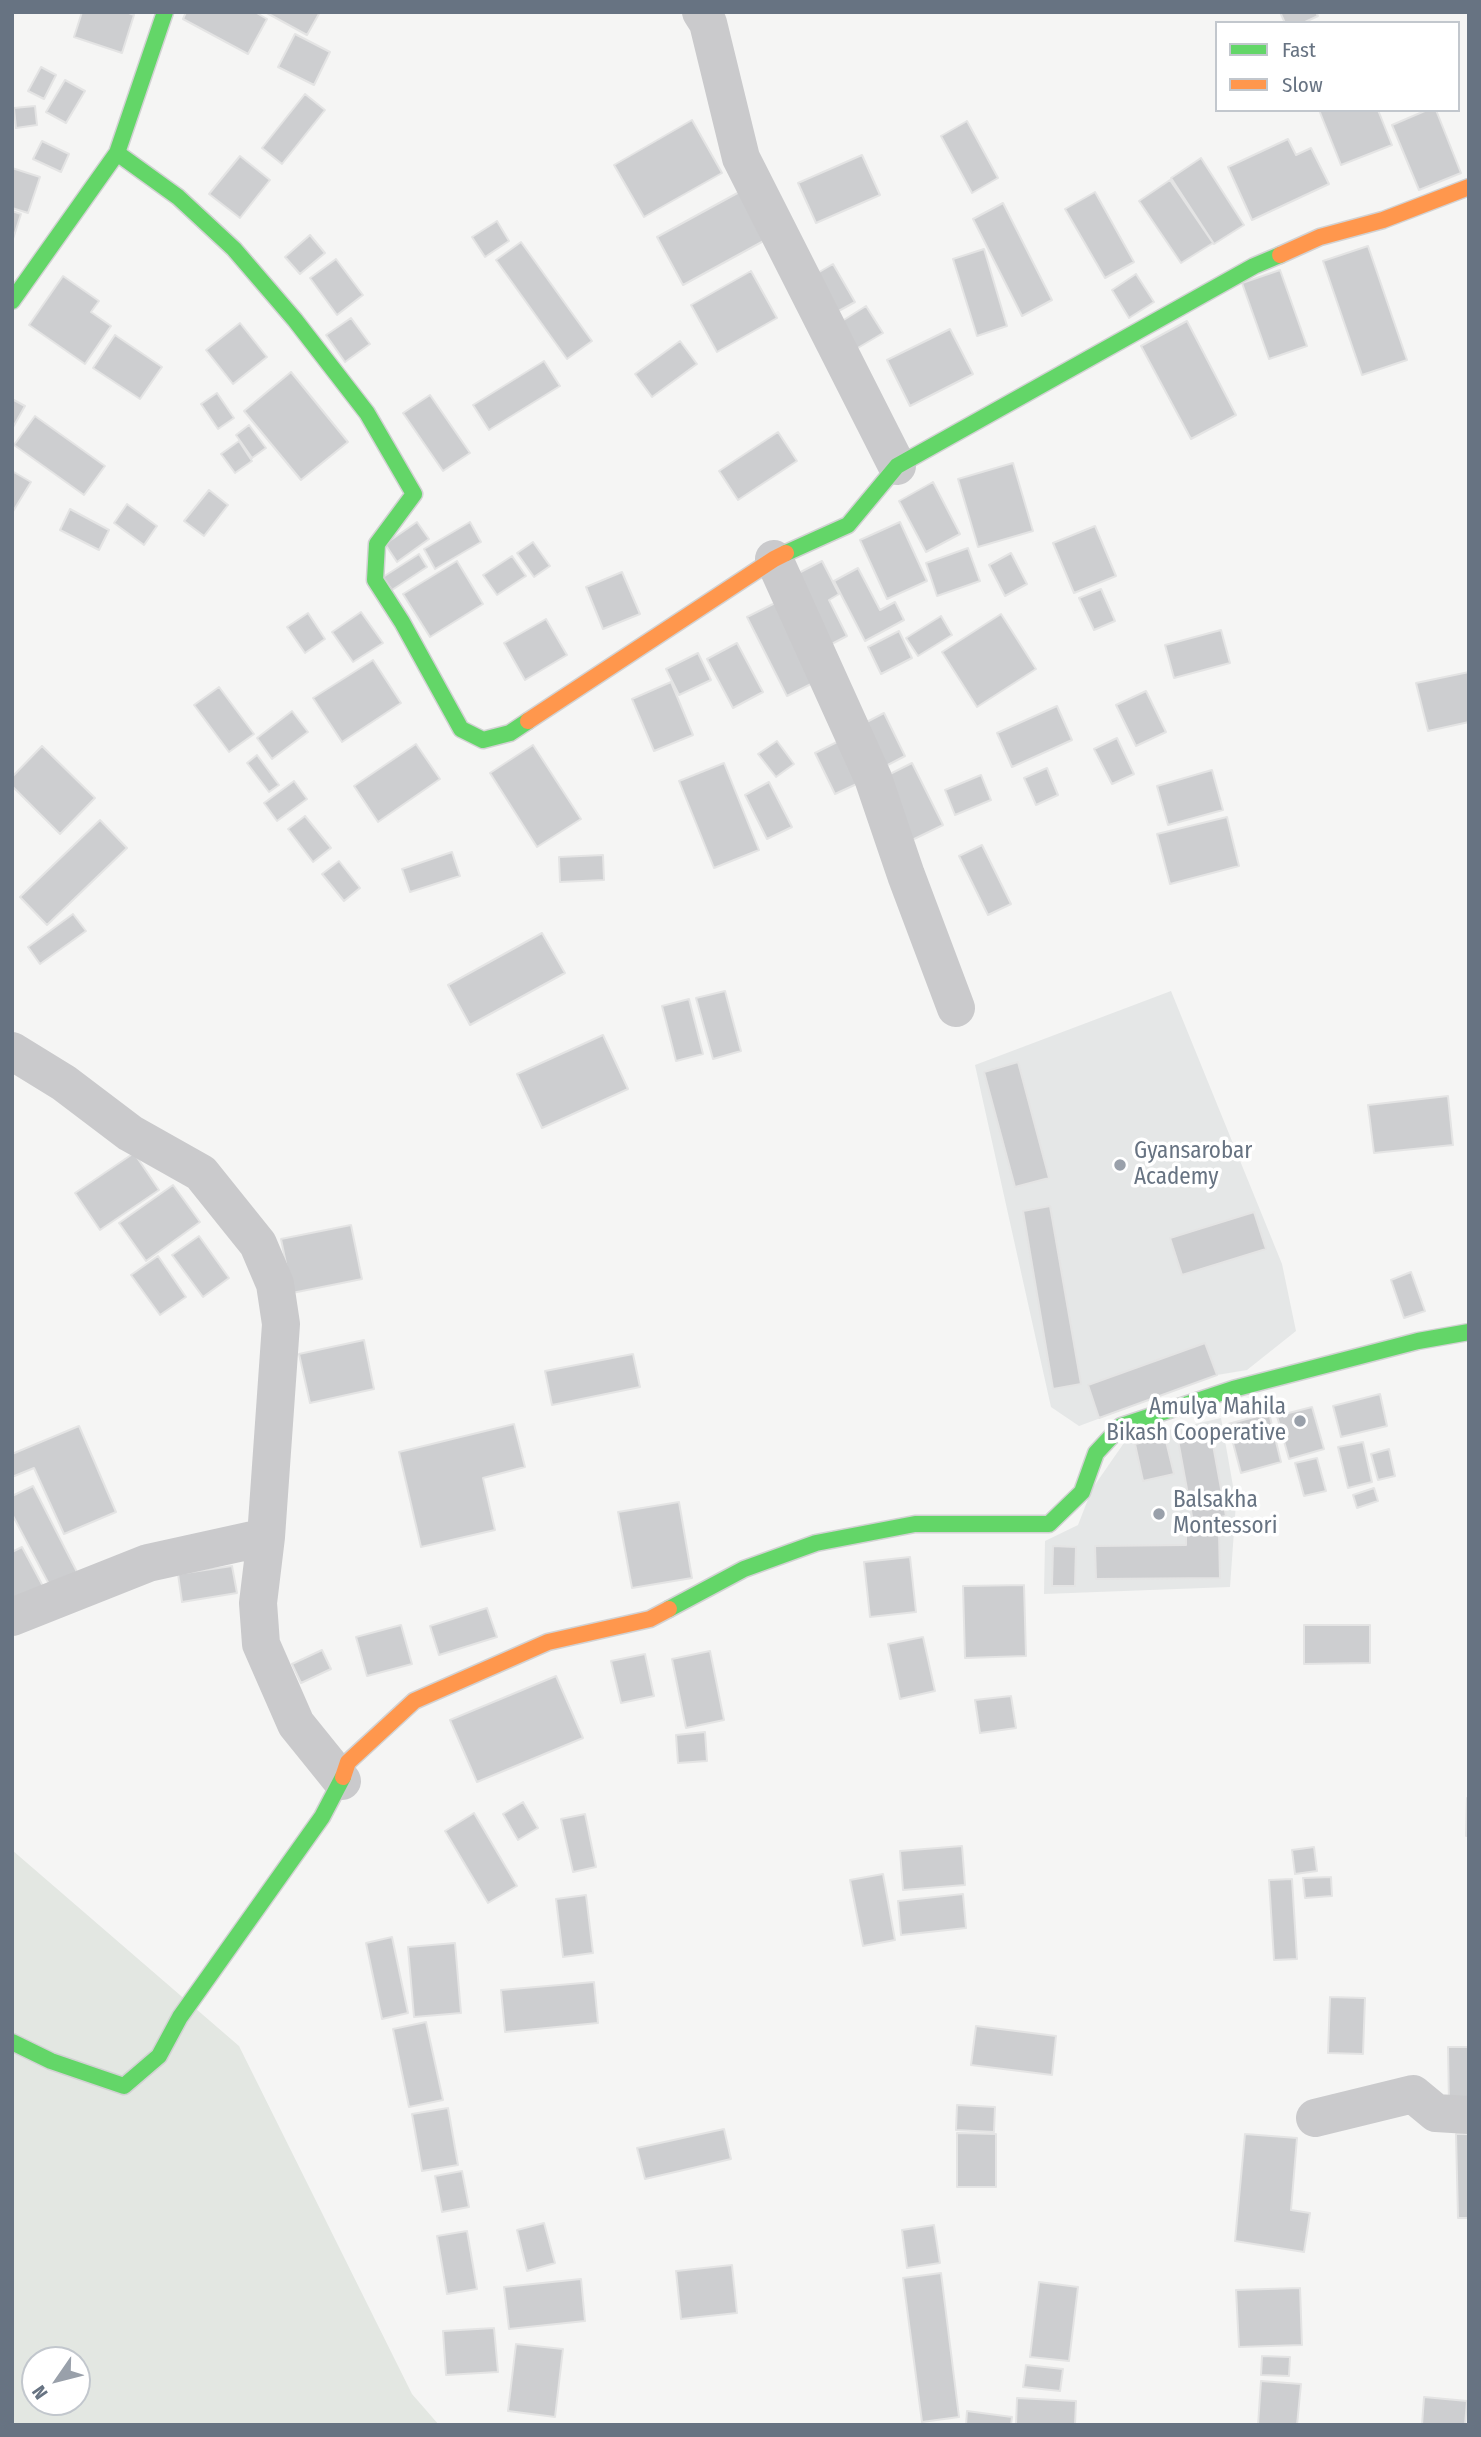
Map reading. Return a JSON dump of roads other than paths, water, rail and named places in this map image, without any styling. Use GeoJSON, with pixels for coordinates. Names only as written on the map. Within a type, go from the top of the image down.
{"type":"FeatureCollection","features":[{"type":"Feature","properties":{"kind":"street"},"geometry":{"type":"LineString","coordinates":[[12,301],[117,153],[165,12]]}},
{"type":"Feature","properties":{"kind":"street"},"geometry":{"type":"LineString","coordinates":[[701,12],[708,23],[741,158],[897,466]]}},
{"type":"Feature","properties":{"kind":"street"},"geometry":{"type":"LineString","coordinates":[[117,153],[178,197],[234,249],[295,320],[367,413],[414,494],[377,544],[375,580],[402,622],[461,729],[483,740],[510,733],[774,559],[849,525],[897,466],[1254,266],[1320,237],[1382,220],[1469,187]]}},
{"type":"Feature","properties":{"kind":"street"},"geometry":{"type":"LineString","coordinates":[[774,559],[873,778],[956,1007]]}},
{"type":"Feature","properties":{"kind":"street"},"geometry":{"type":"LineString","coordinates":[[12,1051],[64,1083],[131,1133],[201,1173],[258,1244],[275,1284],[281,1324],[266,1537],[258,1603],[261,1644],[296,1724],[342,1781]]}},
{"type":"Feature","properties":{"kind":"street"},"geometry":{"type":"LineString","coordinates":[[12,2042],[51,2061],[124,2086],[159,2056],[180,2017],[322,1817],[342,1781],[348,1762],[414,1701],[548,1642],[650,1619],[744,1569],[816,1543],[915,1524],[1049,1524],[1082,1492],[1097,1453],[1121,1426],[1233,1389],[1418,1341],[1469,1332]]}},
{"type":"Feature","properties":{"kind":"street"},"geometry":{"type":"LineString","coordinates":[[12,1617],[148,1563],[266,1537]]}},
{"type":"Feature","properties":{"kind":"street"},"geometry":{"type":"LineString","coordinates":[[1315,2118],[1413,2094],[1436,2113],[1469,2115]]}},
{"type":"Feature","properties":{"kind":"place","name":"Gyansarobar Academy"},"geometry":{"type":"Point","coordinates":[1120,1165]}},
{"type":"Feature","properties":{"kind":"place","name":"Amulya Mahila Bikash Cooperative"},"geometry":{"type":"Point","coordinates":[1300,1421]}},
{"type":"Feature","properties":{"kind":"place","name":"Balsakha Montessori"},"geometry":{"type":"Point","coordinates":[1159,1514]}}]}
